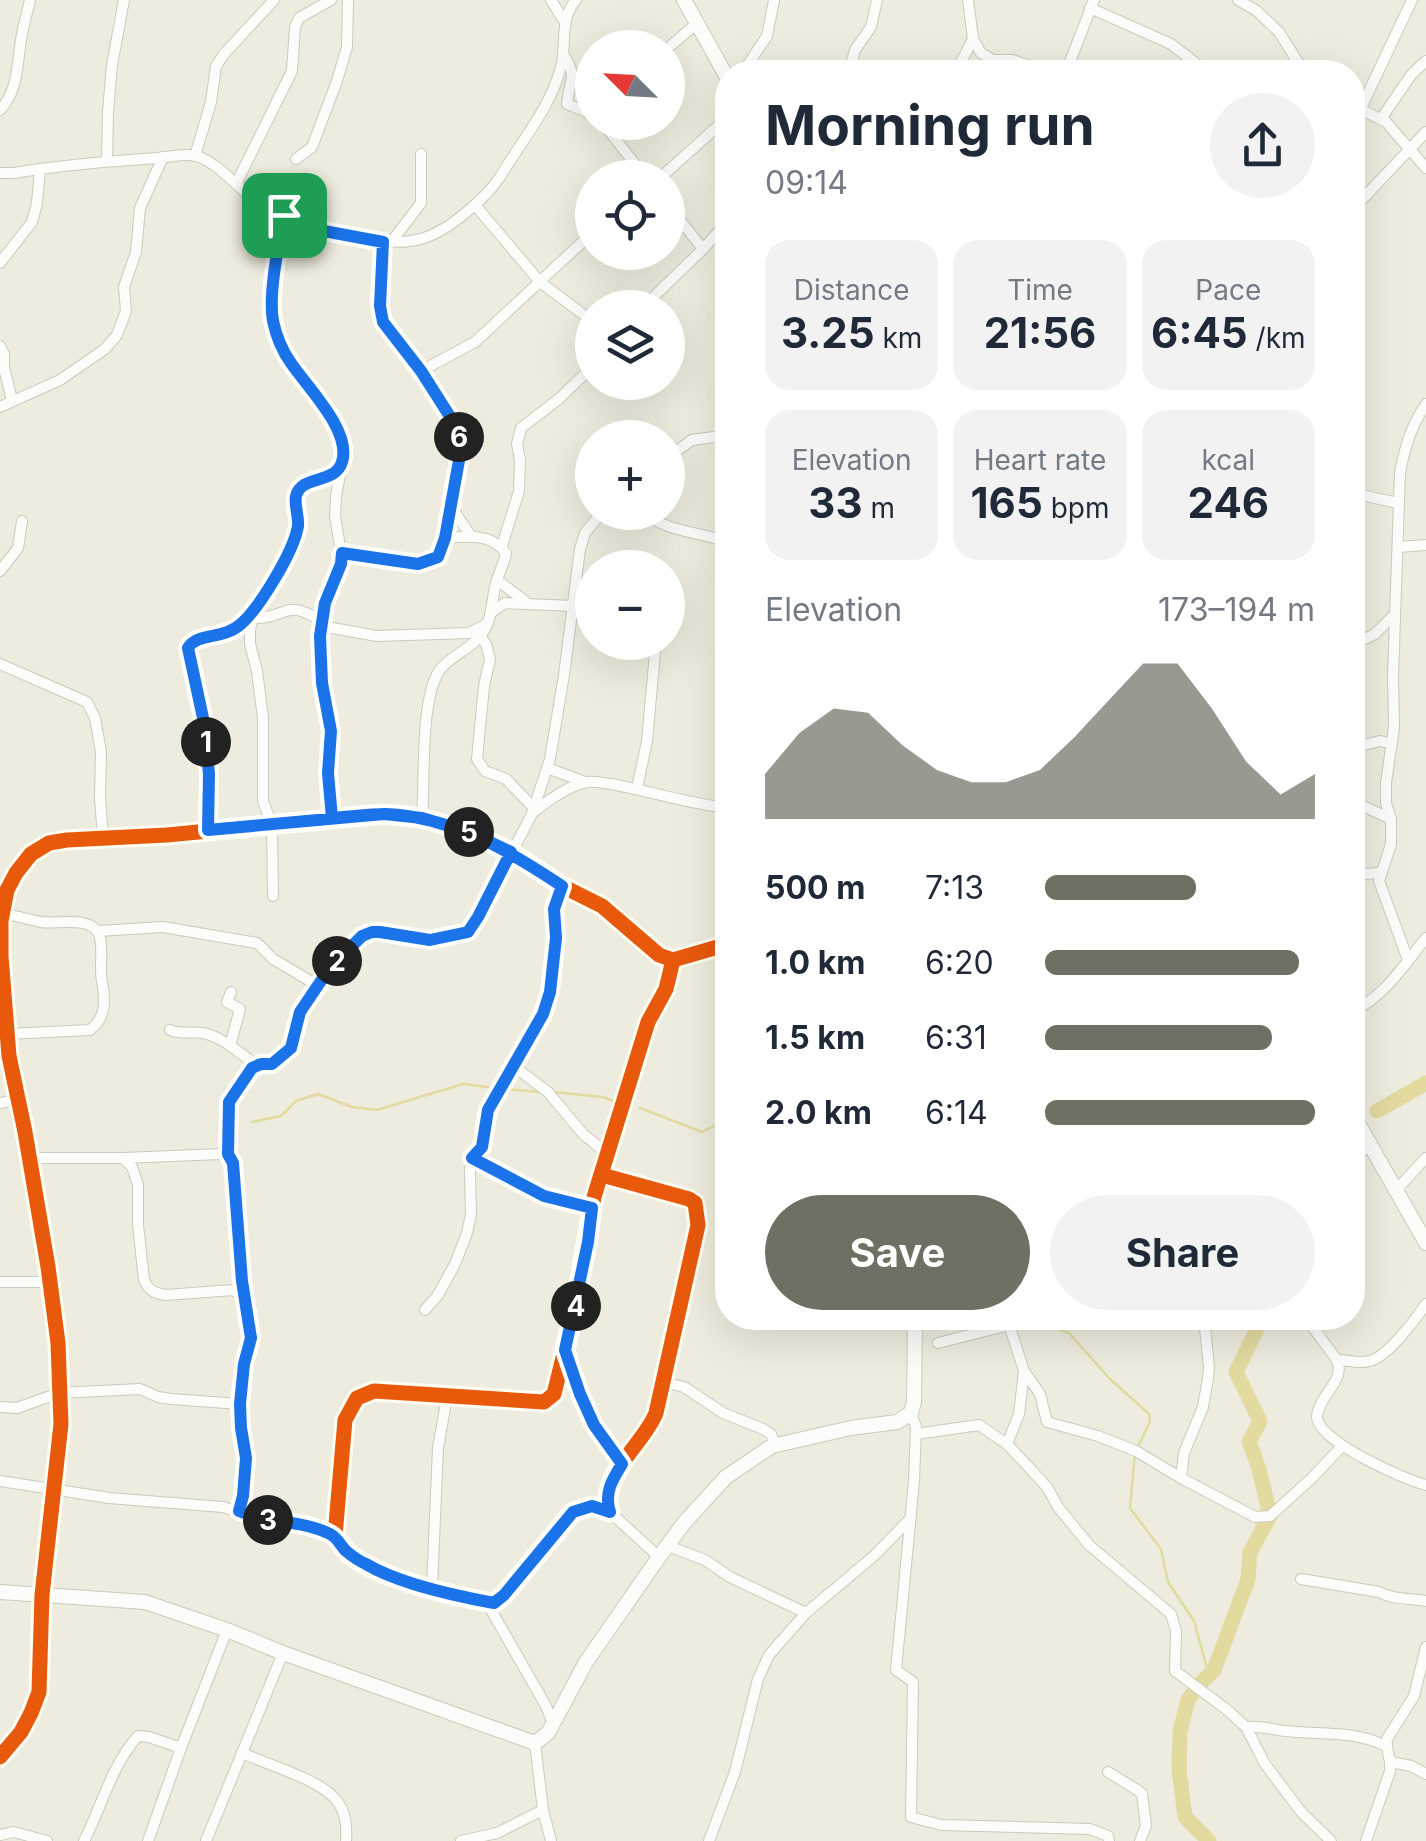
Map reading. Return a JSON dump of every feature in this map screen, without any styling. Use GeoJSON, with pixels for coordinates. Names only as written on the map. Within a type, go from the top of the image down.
{"type":"FeatureCollection","features":[{"type":"Feature","properties":{"kind":"street"},"geometry":{"type":"LineString","coordinates":[[0,110],[16,79],[30,0]]}},
{"type":"Feature","properties":{"kind":"street"},"geometry":{"type":"LineString","coordinates":[[106,161],[112,65],[124,0]]}},
{"type":"Feature","properties":{"kind":"street"},"geometry":{"type":"LineString","coordinates":[[195,156],[211,102],[216,66],[274,0]]}},
{"type":"Feature","properties":{"kind":"street"},"geometry":{"type":"LineString","coordinates":[[310,0],[327,2]]}},
{"type":"Feature","properties":{"kind":"street"},"geometry":{"type":"LineString","coordinates":[[296,159],[312,147],[337,81],[347,47],[348,0]]}},
{"type":"Feature","properties":{"kind":"street"},"geometry":{"type":"LineString","coordinates":[[551,0],[565,22]]}},
{"type":"Feature","properties":{"kind":"street"},"geometry":{"type":"LineString","coordinates":[[0,173],[195,156],[265,207],[324,231],[388,241],[420,240],[475,206],[500,178],[556,81],[567,11],[576,0]]}},
{"type":"Feature","properties":{"kind":"street"},"geometry":{"type":"LineString","coordinates":[[684,0],[717,60]]}},
{"type":"Feature","properties":{"kind":"street"},"geometry":{"type":"LineString","coordinates":[[751,60],[767,36],[774,0]]}},
{"type":"Feature","properties":{"kind":"street"},"geometry":{"type":"LineString","coordinates":[[852,60],[871,27],[877,0]]}},
{"type":"Feature","properties":{"kind":"street"},"geometry":{"type":"LineString","coordinates":[[968,0],[972,39],[980,52],[994,60]]}},
{"type":"Feature","properties":{"kind":"street"},"geometry":{"type":"LineString","coordinates":[[1238,0],[1279,32],[1296,60]]}},
{"type":"Feature","properties":{"kind":"street"},"geometry":{"type":"LineString","coordinates":[[1365,91],[1412,0]]}},
{"type":"Feature","properties":{"kind":"street"},"geometry":{"type":"LineString","coordinates":[[236,184],[292,70],[299,18],[327,2]]}},
{"type":"Feature","properties":{"kind":"street"},"geometry":{"type":"LineString","coordinates":[[1071,60],[1092,4],[1171,44],[1192,60]]}},
{"type":"Feature","properties":{"kind":"street"},"geometry":{"type":"LineString","coordinates":[[685,33],[696,24]]}},
{"type":"Feature","properties":{"kind":"street"},"geometry":{"type":"LineString","coordinates":[[962,60],[972,39]]}},
{"type":"Feature","properties":{"kind":"street"},"geometry":{"type":"LineString","coordinates":[[563,54],[573,76],[567,104],[575,107]]}},
{"type":"Feature","properties":{"kind":"street"},"geometry":{"type":"LineString","coordinates":[[1380,118],[1410,75],[1426,60]]}},
{"type":"Feature","properties":{"kind":"street"},"geometry":{"type":"LineString","coordinates":[[1365,111],[1380,118],[1426,168]]}},
{"type":"Feature","properties":{"kind":"street"},"geometry":{"type":"LineString","coordinates":[[680,160],[715,129]]}},
{"type":"Feature","properties":{"kind":"street"},"geometry":{"type":"LineString","coordinates":[[1365,196],[1426,132]]}},
{"type":"Feature","properties":{"kind":"street"},"geometry":{"type":"LineString","coordinates":[[616,140],[632,160]]}},
{"type":"Feature","properties":{"kind":"street"},"geometry":{"type":"LineString","coordinates":[[342,553],[418,564],[438,557],[445,538],[462,444],[456,426],[381,316],[388,241],[421,203],[421,154]]}},
{"type":"Feature","properties":{"kind":"street"},"geometry":{"type":"LineString","coordinates":[[0,407],[60,380],[118,336],[126,310],[124,287],[136,252],[140,208],[163,157]]}},
{"type":"Feature","properties":{"kind":"street"},"geometry":{"type":"LineString","coordinates":[[0,264],[34,217],[40,169]]}},
{"type":"Feature","properties":{"kind":"street"},"geometry":{"type":"LineString","coordinates":[[475,206],[540,282],[575,308]]}},
{"type":"Feature","properties":{"kind":"street"},"geometry":{"type":"LineString","coordinates":[[284,215],[273,289],[273,322],[290,362],[333,420],[342,446],[335,527],[341,564],[321,624],[322,683],[331,731],[328,773],[332,818]]}},
{"type":"Feature","properties":{"kind":"street"},"geometry":{"type":"LineString","coordinates":[[685,227],[702,249]]}},
{"type":"Feature","properties":{"kind":"street"},"geometry":{"type":"LineString","coordinates":[[660,290],[715,235]]}},
{"type":"Feature","properties":{"kind":"street"},"geometry":{"type":"LineString","coordinates":[[421,371],[474,342],[575,249]]}},
{"type":"Feature","properties":{"kind":"street"},"geometry":{"type":"LineString","coordinates":[[0,346],[12,400]]}},
{"type":"Feature","properties":{"kind":"street"},"geometry":{"type":"LineString","coordinates":[[502,546],[519,490],[517,444],[521,428],[575,383]]}},
{"type":"Feature","properties":{"kind":"street"},"geometry":{"type":"LineString","coordinates":[[1408,960],[1380,889],[1380,873],[1391,850],[1392,819],[1386,803],[1386,783],[1394,727],[1400,472],[1414,424],[1426,404]]}},
{"type":"Feature","properties":{"kind":"street"},"geometry":{"type":"LineString","coordinates":[[685,445],[715,437]]}},
{"type":"Feature","properties":{"kind":"street"},"geometry":{"type":"LineString","coordinates":[[273,896],[272,825],[263,802],[263,718],[250,630],[254,613],[295,540],[298,491],[313,480],[334,474],[342,465]]}},
{"type":"Feature","properties":{"kind":"street"},"geometry":{"type":"LineString","coordinates":[[322,480],[337,491]]}},
{"type":"Feature","properties":{"kind":"street"},"geometry":{"type":"LineString","coordinates":[[1365,496],[1398,503]]}},
{"type":"Feature","properties":{"kind":"street"},"geometry":{"type":"LineString","coordinates":[[451,507],[471,536]]}},
{"type":"Feature","properties":{"kind":"street"},"geometry":{"type":"LineString","coordinates":[[0,571],[18,548],[22,521]]}},
{"type":"Feature","properties":{"kind":"street"},"geometry":{"type":"LineString","coordinates":[[239,1511],[246,1458],[240,1404],[251,1338],[233,1163],[228,1154],[229,1102],[252,1068],[272,1064],[291,1048],[300,1012],[317,985],[362,936],[380,932],[430,940],[468,932],[478,917],[533,811],[547,768],[580,549],[587,530]]}},
{"type":"Feature","properties":{"kind":"street"},"geometry":{"type":"LineString","coordinates":[[685,530],[715,537]]}},
{"type":"Feature","properties":{"kind":"street"},"geometry":{"type":"LineString","coordinates":[[422,818],[430,694],[438,672],[480,636],[490,618],[506,553],[494,541],[471,536],[445,538]]}},
{"type":"Feature","properties":{"kind":"street"},"geometry":{"type":"LineString","coordinates":[[1398,547],[1426,544]]}},
{"type":"Feature","properties":{"kind":"street"},"geometry":{"type":"LineString","coordinates":[[497,580],[530,604]]}},
{"type":"Feature","properties":{"kind":"street"},"geometry":{"type":"LineString","coordinates":[[254,613],[270,618],[293,608],[321,624],[377,636],[469,633],[506,603],[574,604]]}},
{"type":"Feature","properties":{"kind":"street"},"geometry":{"type":"LineString","coordinates":[[208,830],[209,774],[203,718],[188,648],[198,638],[230,633],[254,613]]}},
{"type":"Feature","properties":{"kind":"street"},"geometry":{"type":"LineString","coordinates":[[1365,639],[1376,634],[1396,613]]}},
{"type":"Feature","properties":{"kind":"street"},"geometry":{"type":"LineString","coordinates":[[480,636],[490,660],[478,759],[485,771],[506,779],[533,811]]}},
{"type":"Feature","properties":{"kind":"street"},"geometry":{"type":"LineString","coordinates":[[637,788],[647,741],[654,660]]}},
{"type":"Feature","properties":{"kind":"street"},"geometry":{"type":"LineString","coordinates":[[0,664],[86,702],[95,718],[101,752],[102,838]]}},
{"type":"Feature","properties":{"kind":"street"},"geometry":{"type":"LineString","coordinates":[[1365,744],[1392,744]]}},
{"type":"Feature","properties":{"kind":"street"},"geometry":{"type":"LineString","coordinates":[[547,768],[585,782],[637,788],[715,807]]}},
{"type":"Feature","properties":{"kind":"street"},"geometry":{"type":"LineString","coordinates":[[533,811],[585,782]]}},
{"type":"Feature","properties":{"kind":"street"},"geometry":{"type":"LineString","coordinates":[[1365,807],[1392,819]]}},
{"type":"Feature","properties":{"kind":"street"},"geometry":{"type":"LineString","coordinates":[[0,1757],[21,1732],[39,1692],[42,1595],[61,1424],[58,1343],[50,1282],[7,1034],[1,956],[2,896],[16,872],[49,842],[384,814],[422,818],[469,832],[511,852],[562,886],[602,906],[658,955],[674,960],[715,948]]}},
{"type":"Feature","properties":{"kind":"street"},"geometry":{"type":"LineString","coordinates":[[1365,874],[1380,873]]}},
{"type":"Feature","properties":{"kind":"street"},"geometry":{"type":"LineString","coordinates":[[425,1310],[455,1264],[467,1232],[472,1158],[482,1147],[488,1110],[543,1014],[550,992],[556,938],[554,909],[562,886]]}},
{"type":"Feature","properties":{"kind":"street"},"geometry":{"type":"LineString","coordinates":[[1,918],[77,922],[98,931],[163,927],[256,943],[273,959],[317,985]]}},
{"type":"Feature","properties":{"kind":"street"},"geometry":{"type":"LineString","coordinates":[[7,1034],[76,1032],[98,1025],[104,994],[98,931]]}},
{"type":"Feature","properties":{"kind":"street"},"geometry":{"type":"LineString","coordinates":[[1365,1006],[1388,987],[1426,938]]}},
{"type":"Feature","properties":{"kind":"street"},"geometry":{"type":"LineString","coordinates":[[335,1536],[344,1420],[357,1398],[374,1391],[544,1402],[554,1394],[592,1208],[648,1022],[666,989],[674,960]]}},
{"type":"Feature","properties":{"kind":"street"},"geometry":{"type":"LineString","coordinates":[[230,1046],[240,1009],[228,1002],[231,992]]}},
{"type":"Feature","properties":{"kind":"street"},"geometry":{"type":"LineString","coordinates":[[170,1030],[176,1034],[204,1033],[258,1066]]}},
{"type":"Feature","properties":{"kind":"street"},"geometry":{"type":"LineString","coordinates":[[512,1065],[548,1092],[574,1125],[609,1154]]}},
{"type":"Feature","properties":{"kind":"street"},"geometry":{"type":"LineString","coordinates":[[0,1102],[18,1100]]}},
{"type":"Feature","properties":{"kind":"street"},"geometry":{"type":"LineString","coordinates":[[1365,1134],[1426,1243]]}},
{"type":"Feature","properties":{"kind":"street"},"geometry":{"type":"LineString","coordinates":[[1365,1148],[1370,1142]]}},
{"type":"Feature","properties":{"kind":"street"},"geometry":{"type":"LineString","coordinates":[[30,1158],[228,1154]]}},
{"type":"Feature","properties":{"kind":"street"},"geometry":{"type":"LineString","coordinates":[[123,1158],[132,1167],[138,1185],[138,1226],[146,1286],[166,1295],[233,1290],[245,1298]]}},
{"type":"Feature","properties":{"kind":"street"},"geometry":{"type":"LineString","coordinates":[[472,1158],[544,1196],[592,1208]]}},
{"type":"Feature","properties":{"kind":"street"},"geometry":{"type":"LineString","coordinates":[[1397,1189],[1426,1158]]}},
{"type":"Feature","properties":{"kind":"street"},"geometry":{"type":"LineString","coordinates":[[602,1175],[689,1199],[695,1203],[698,1226],[652,1424],[609,1485],[610,1512]]}},
{"type":"Feature","properties":{"kind":"street"},"geometry":{"type":"LineString","coordinates":[[0,1282],[50,1282]]}},
{"type":"Feature","properties":{"kind":"street"},"geometry":{"type":"LineString","coordinates":[[1337,1360],[1375,1359],[1409,1327],[1426,1304]]}},
{"type":"Feature","properties":{"kind":"street"},"geometry":{"type":"LineString","coordinates":[[915,1330],[911,1413],[916,1434],[914,1481],[896,1670],[913,1682],[911,1817],[942,1825],[1090,1829],[1108,1836],[1109,1841]]}},
{"type":"Feature","properties":{"kind":"street"},"geometry":{"type":"LineString","coordinates":[[938,1343],[979,1330]]}},
{"type":"Feature","properties":{"kind":"street"},"geometry":{"type":"LineString","coordinates":[[1011,1330],[1024,1371],[1040,1394],[1050,1424],[1136,1451],[1255,1517],[1270,1516],[1342,1446]]}},
{"type":"Feature","properties":{"kind":"street"},"geometry":{"type":"LineString","coordinates":[[1182,1478],[1184,1453],[1203,1407],[1210,1367],[1205,1330]]}},
{"type":"Feature","properties":{"kind":"street"},"geometry":{"type":"LineString","coordinates":[[1315,1330],[1340,1368],[1320,1406],[1316,1419],[1321,1428],[1342,1446],[1426,1485]]}},
{"type":"Feature","properties":{"kind":"street"},"geometry":{"type":"LineString","coordinates":[[565,1350],[594,1425],[622,1464]]}},
{"type":"Feature","properties":{"kind":"street"},"geometry":{"type":"LineString","coordinates":[[1007,1444],[1019,1414],[1024,1371]]}},
{"type":"Feature","properties":{"kind":"street"},"geometry":{"type":"LineString","coordinates":[[663,1382],[684,1388],[722,1413],[763,1429],[775,1445]]}},
{"type":"Feature","properties":{"kind":"street"},"geometry":{"type":"LineString","coordinates":[[0,1407],[17,1408],[60,1393],[140,1388],[158,1396],[240,1404]]}},
{"type":"Feature","properties":{"kind":"street"},"geometry":{"type":"LineString","coordinates":[[432,1588],[438,1448],[446,1397]]}},
{"type":"Feature","properties":{"kind":"street"},"geometry":{"type":"LineString","coordinates":[[0,1592],[145,1602],[535,1743],[553,1724],[586,1662],[663,1552],[726,1477],[775,1445],[897,1422],[911,1413]]}},
{"type":"Feature","properties":{"kind":"street"},"geometry":{"type":"LineString","coordinates":[[916,1434],[978,1425],[1007,1444],[1048,1487],[1058,1508],[1089,1545],[1171,1614],[1176,1631],[1174,1665],[1178,1675],[1246,1727],[1264,1764],[1302,1813],[1330,1841]]}},
{"type":"Feature","properties":{"kind":"street"},"geometry":{"type":"LineString","coordinates":[[0,1482],[110,1498],[213,1506],[311,1528],[335,1536],[344,1549],[373,1568],[494,1603]]}},
{"type":"Feature","properties":{"kind":"street"},"geometry":{"type":"LineString","coordinates":[[553,1724],[491,1610],[573,1512],[592,1506],[610,1512],[663,1552],[705,1560],[730,1577],[806,1613]]}},
{"type":"Feature","properties":{"kind":"street"},"geometry":{"type":"LineString","coordinates":[[710,1841],[736,1772],[761,1669],[769,1655],[806,1613],[875,1556],[909,1521]]}},
{"type":"Feature","properties":{"kind":"street"},"geometry":{"type":"LineString","coordinates":[[1302,1579],[1426,1602]]}},
{"type":"Feature","properties":{"kind":"street"},"geometry":{"type":"LineString","coordinates":[[148,1841],[227,1630]]}},
{"type":"Feature","properties":{"kind":"street"},"geometry":{"type":"LineString","coordinates":[[1366,1841],[1388,1782],[1391,1762],[1386,1746],[1391,1730],[1414,1696],[1426,1647]]}},
{"type":"Feature","properties":{"kind":"street"},"geometry":{"type":"LineString","coordinates":[[206,1841],[282,1653]]}},
{"type":"Feature","properties":{"kind":"street"},"geometry":{"type":"LineString","coordinates":[[1246,1727],[1355,1735],[1386,1746]]}},
{"type":"Feature","properties":{"kind":"street"},"geometry":{"type":"LineString","coordinates":[[84,1841],[111,1780],[138,1736],[181,1748]]}},
{"type":"Feature","properties":{"kind":"street"},"geometry":{"type":"LineString","coordinates":[[535,1743],[542,1810],[551,1841]]}},
{"type":"Feature","properties":{"kind":"street"},"geometry":{"type":"LineString","coordinates":[[243,1753],[326,1791],[338,1801],[344,1813],[346,1841]]}},
{"type":"Feature","properties":{"kind":"street"},"geometry":{"type":"LineString","coordinates":[[1391,1762],[1426,1774]]}},
{"type":"Feature","properties":{"kind":"street"},"geometry":{"type":"LineString","coordinates":[[1108,1772],[1142,1793],[1146,1826],[1140,1841]]}},
{"type":"Feature","properties":{"kind":"street"},"geometry":{"type":"LineString","coordinates":[[461,1841],[497,1833],[542,1810]]}},
{"type":"Feature","properties":{"kind":"street"},"geometry":{"type":"LineString","coordinates":[[991,1841],[995,1826]]}},
{"type":"Feature","properties":{"kind":"street"},"geometry":{"type":"LineString","coordinates":[[0,1834],[14,1832],[47,1841]]}},
{"type":"Feature","properties":{"kind":"waterway"},"geometry":{"type":"LineString","coordinates":[[1377,1111],[1426,1083]]}},
{"type":"Feature","properties":{"kind":"waterway"},"geometry":{"type":"LineString","coordinates":[[252,1122],[281,1116],[296,1101],[318,1094],[352,1107],[377,1110],[463,1084],[496,1088]]}},
{"type":"Feature","properties":{"kind":"waterway"},"geometry":{"type":"LineString","coordinates":[[504,1089],[541,1092]]}},
{"type":"Feature","properties":{"kind":"waterway"},"geometry":{"type":"LineString","coordinates":[[553,1092],[613,1101]]}},
{"type":"Feature","properties":{"kind":"waterway"},"geometry":{"type":"LineString","coordinates":[[640,1108],[702,1132],[715,1126]]}},
{"type":"Feature","properties":{"kind":"waterway"},"geometry":{"type":"LineString","coordinates":[[1060,1330],[1069,1333],[1109,1378],[1149,1414],[1150,1422],[1138,1446]]}},
{"type":"Feature","properties":{"kind":"waterway"},"geometry":{"type":"LineString","coordinates":[[1209,1841],[1185,1817],[1179,1770],[1180,1731],[1188,1700],[1214,1670],[1248,1579],[1250,1552],[1270,1516],[1249,1442],[1260,1421],[1236,1372],[1257,1330]]}},
{"type":"Feature","properties":{"kind":"waterway"},"geometry":{"type":"LineString","coordinates":[[1135,1453],[1130,1508],[1161,1549],[1168,1582],[1194,1621],[1209,1676]]}},
{"type":"Feature","properties":{"kind":"cycle path"},"geometry":{"type":"LineString","coordinates":[[0,1757],[21,1732],[39,1692],[42,1595],[61,1424],[58,1343],[9,1056],[1,956],[1,921],[7,890],[31,854],[49,843],[67,840],[167,835],[383,814],[422,818],[469,832],[511,852],[562,886],[602,906],[659,955],[673,960],[715,948]]}},
{"type":"Feature","properties":{"kind":"cycle path"},"geometry":{"type":"LineString","coordinates":[[602,1175],[689,1199],[695,1203],[698,1225],[656,1413],[616,1472],[608,1498],[610,1512],[592,1506],[573,1512],[494,1603],[439,1591],[364,1564],[350,1555],[335,1536],[345,1420],[357,1398],[374,1391],[544,1402],[554,1394],[575,1309],[594,1197],[648,1022],[666,989],[673,960]]}},
{"type":"Feature","properties":{"kind":"route"},"geometry":{"type":"LineString","coordinates":[[284,215],[273,289],[273,322],[290,362],[333,420],[343,458],[334,474],[313,480],[298,491],[295,540],[256,607],[230,633],[198,638],[188,648],[203,718],[209,774],[208,830],[384,814],[422,818],[469,832],[511,852],[468,932],[430,940],[380,932],[362,936],[315,988],[300,1012],[291,1048],[272,1064],[252,1068],[229,1102],[228,1154],[233,1163],[242,1281],[251,1338],[240,1404],[246,1458],[239,1511],[322,1531],[335,1536],[344,1549],[373,1568],[494,1603],[573,1512],[592,1506],[610,1512],[609,1485],[622,1464],[594,1425],[565,1350],[592,1208],[544,1196],[472,1158],[482,1147],[488,1110],[543,1014],[555,962],[554,909],[562,886],[511,852],[469,832],[422,818],[384,814],[332,818],[328,773],[331,731],[322,683],[320,636],[325,603],[342,553],[418,564],[438,557],[462,444],[456,426],[421,371],[383,322],[383,242],[324,231],[284,215]]}}]}
